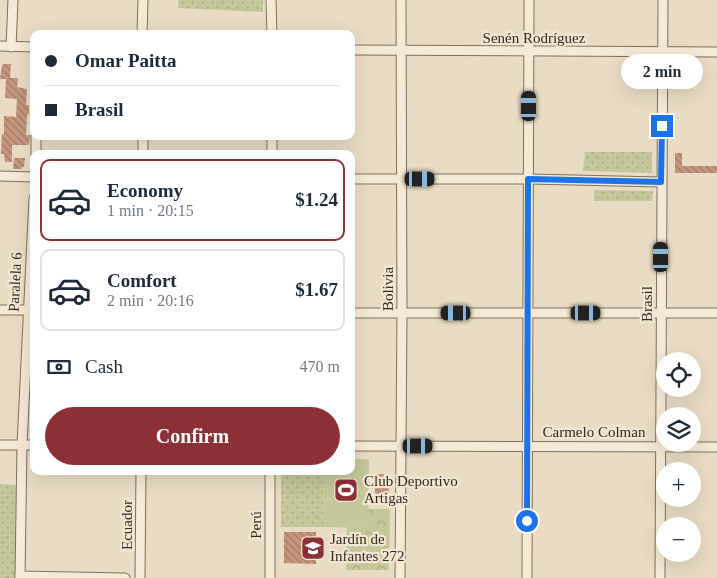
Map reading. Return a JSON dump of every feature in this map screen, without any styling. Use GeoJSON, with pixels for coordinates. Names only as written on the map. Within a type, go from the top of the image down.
{"type":"FeatureCollection","features":[{"type":"Feature","properties":{"kind":"street"},"geometry":{"type":"LineString","coordinates":[[11,47],[13,0]]}},
{"type":"Feature","properties":{"kind":"street"},"geometry":{"type":"LineString","coordinates":[[142,30],[143,0]]}},
{"type":"Feature","properties":{"kind":"street"},"geometry":{"type":"LineString","coordinates":[[271,0],[272,30]]}},
{"type":"Feature","properties":{"kind":"street","name":"Bolivia"},"geometry":{"type":"LineString","coordinates":[[400,578],[402,313],[401,0]]}},
{"type":"Feature","properties":{"kind":"street"},"geometry":{"type":"LineString","coordinates":[[527,578],[529,0]]}},
{"type":"Feature","properties":{"kind":"street","name":"Brasil"},"geometry":{"type":"LineString","coordinates":[[660,407],[663,0]]}},
{"type":"Feature","properties":{"kind":"street"},"geometry":{"type":"LineString","coordinates":[[0,46],[30,47]]}},
{"type":"Feature","properties":{"kind":"street","name":"Senén Rodríguez"},"geometry":{"type":"LineString","coordinates":[[355,50],[717,52]]}},
{"type":"Feature","properties":{"kind":"street"},"geometry":{"type":"LineString","coordinates":[[0,176],[30,176]]}},
{"type":"Feature","properties":{"kind":"street"},"geometry":{"type":"LineString","coordinates":[[355,179],[528,179],[661,182]]}},
{"type":"Feature","properties":{"kind":"street"},"geometry":{"type":"LineString","coordinates":[[0,310],[30,310]]}},
{"type":"Feature","properties":{"kind":"street"},"geometry":{"type":"LineString","coordinates":[[355,313],[717,313]]}},
{"type":"Feature","properties":{"kind":"street","name":"Paralela 6"},"geometry":{"type":"LineString","coordinates":[[20,577],[22,445],[30,325]]}},
{"type":"Feature","properties":{"kind":"street"},"geometry":{"type":"LineString","coordinates":[[0,445],[30,445]]}},
{"type":"Feature","properties":{"kind":"street","name":"Carmelo Colman"},"geometry":{"type":"LineString","coordinates":[[355,446],[656,446]]}},
{"type":"Feature","properties":{"kind":"street","name":"Carmelo Colman"},"geometry":{"type":"LineString","coordinates":[[701,447],[717,447]]}},
{"type":"Feature","properties":{"kind":"street","name":"Brasil"},"geometry":{"type":"LineString","coordinates":[[660,452],[660,578]]}},
{"type":"Feature","properties":{"kind":"street","name":"Ecuador"},"geometry":{"type":"LineString","coordinates":[[140,578],[141,475]]}},
{"type":"Feature","properties":{"kind":"street","name":"Perú"},"geometry":{"type":"LineString","coordinates":[[270,475],[270,578]]}},
{"type":"Feature","properties":{"kind":"street"},"geometry":{"type":"LineString","coordinates":[[20,577],[125,578]]}},
{"type":"Feature","properties":{"kind":"green space"},"geometry":{"type":"Polygon","coordinates":[[[178,0],[263,0],[263,12],[178,8],[178,0]]]}},
{"type":"Feature","properties":{"kind":"green space"},"geometry":{"type":"Polygon","coordinates":[[[585,152],[652,152],[652,173],[583,171],[585,152]]]}},
{"type":"Feature","properties":{"kind":"green space"},"geometry":{"type":"Polygon","coordinates":[[[594,190],[653,191],[652,201],[594,201],[594,190]]]}},
{"type":"Feature","properties":{"kind":"green space","name":"Club Deportivo Artigas"},"geometry":{"type":"Polygon","coordinates":[[[355,459],[369,459],[368,528],[323,527],[324,475],[355,475],[355,459]]]}},
{"type":"Feature","properties":{"kind":"green space"},"geometry":{"type":"Polygon","coordinates":[[[281,475],[324,475],[323,527],[281,527],[281,475]]]}},
{"type":"Feature","properties":{"kind":"green space"},"geometry":{"type":"Polygon","coordinates":[[[0,484],[16,485],[16,578],[0,578],[0,484]]]}},
{"type":"Feature","properties":{"kind":"green space"},"geometry":{"type":"Polygon","coordinates":[[[368,509],[390,509],[389,570],[346,570],[347,527],[368,528],[368,509]]]}},
{"type":"Feature","properties":{"kind":"building"},"geometry":{"type":"Polygon","coordinates":[[[11,64],[10,78],[18,78],[17,87],[27,89],[26,105],[29,105],[26,135],[30,135],[29,145],[12,145],[12,162],[5,162],[4,154],[1,154],[4,116],[16,117],[17,99],[5,98],[6,79],[0,79],[2,65],[11,64]]]}},
{"type":"Feature","properties":{"kind":"building"},"geometry":{"type":"Polygon","coordinates":[[[675,153],[682,153],[682,166],[717,166],[717,173],[675,173],[675,153]]]}},
{"type":"Feature","properties":{"kind":"building"},"geometry":{"type":"Polygon","coordinates":[[[14,158],[25,158],[22,169],[13,169],[14,158]]]}},
{"type":"Feature","properties":{"kind":"building"},"geometry":{"type":"Polygon","coordinates":[[[376,474],[388,474],[389,502],[376,502],[374,481],[376,481],[376,474]]]}},
{"type":"Feature","properties":{"kind":"building"},"geometry":{"type":"Polygon","coordinates":[[[284,532],[316,532],[316,564],[284,563],[284,532]]]}},
{"type":"Feature","properties":{"kind":"place","name":"Club Deportivo Artigas"},"geometry":{"type":"Point","coordinates":[346,490]}},
{"type":"Feature","properties":{"kind":"place","name":"Jardín de Infantes 272"},"geometry":{"type":"Point","coordinates":[313,548]}},
{"type":"Feature","properties":{"kind":"route"},"geometry":{"type":"LineString","coordinates":[[527,521],[528,179],[661,182],[662,126]]}}]}
